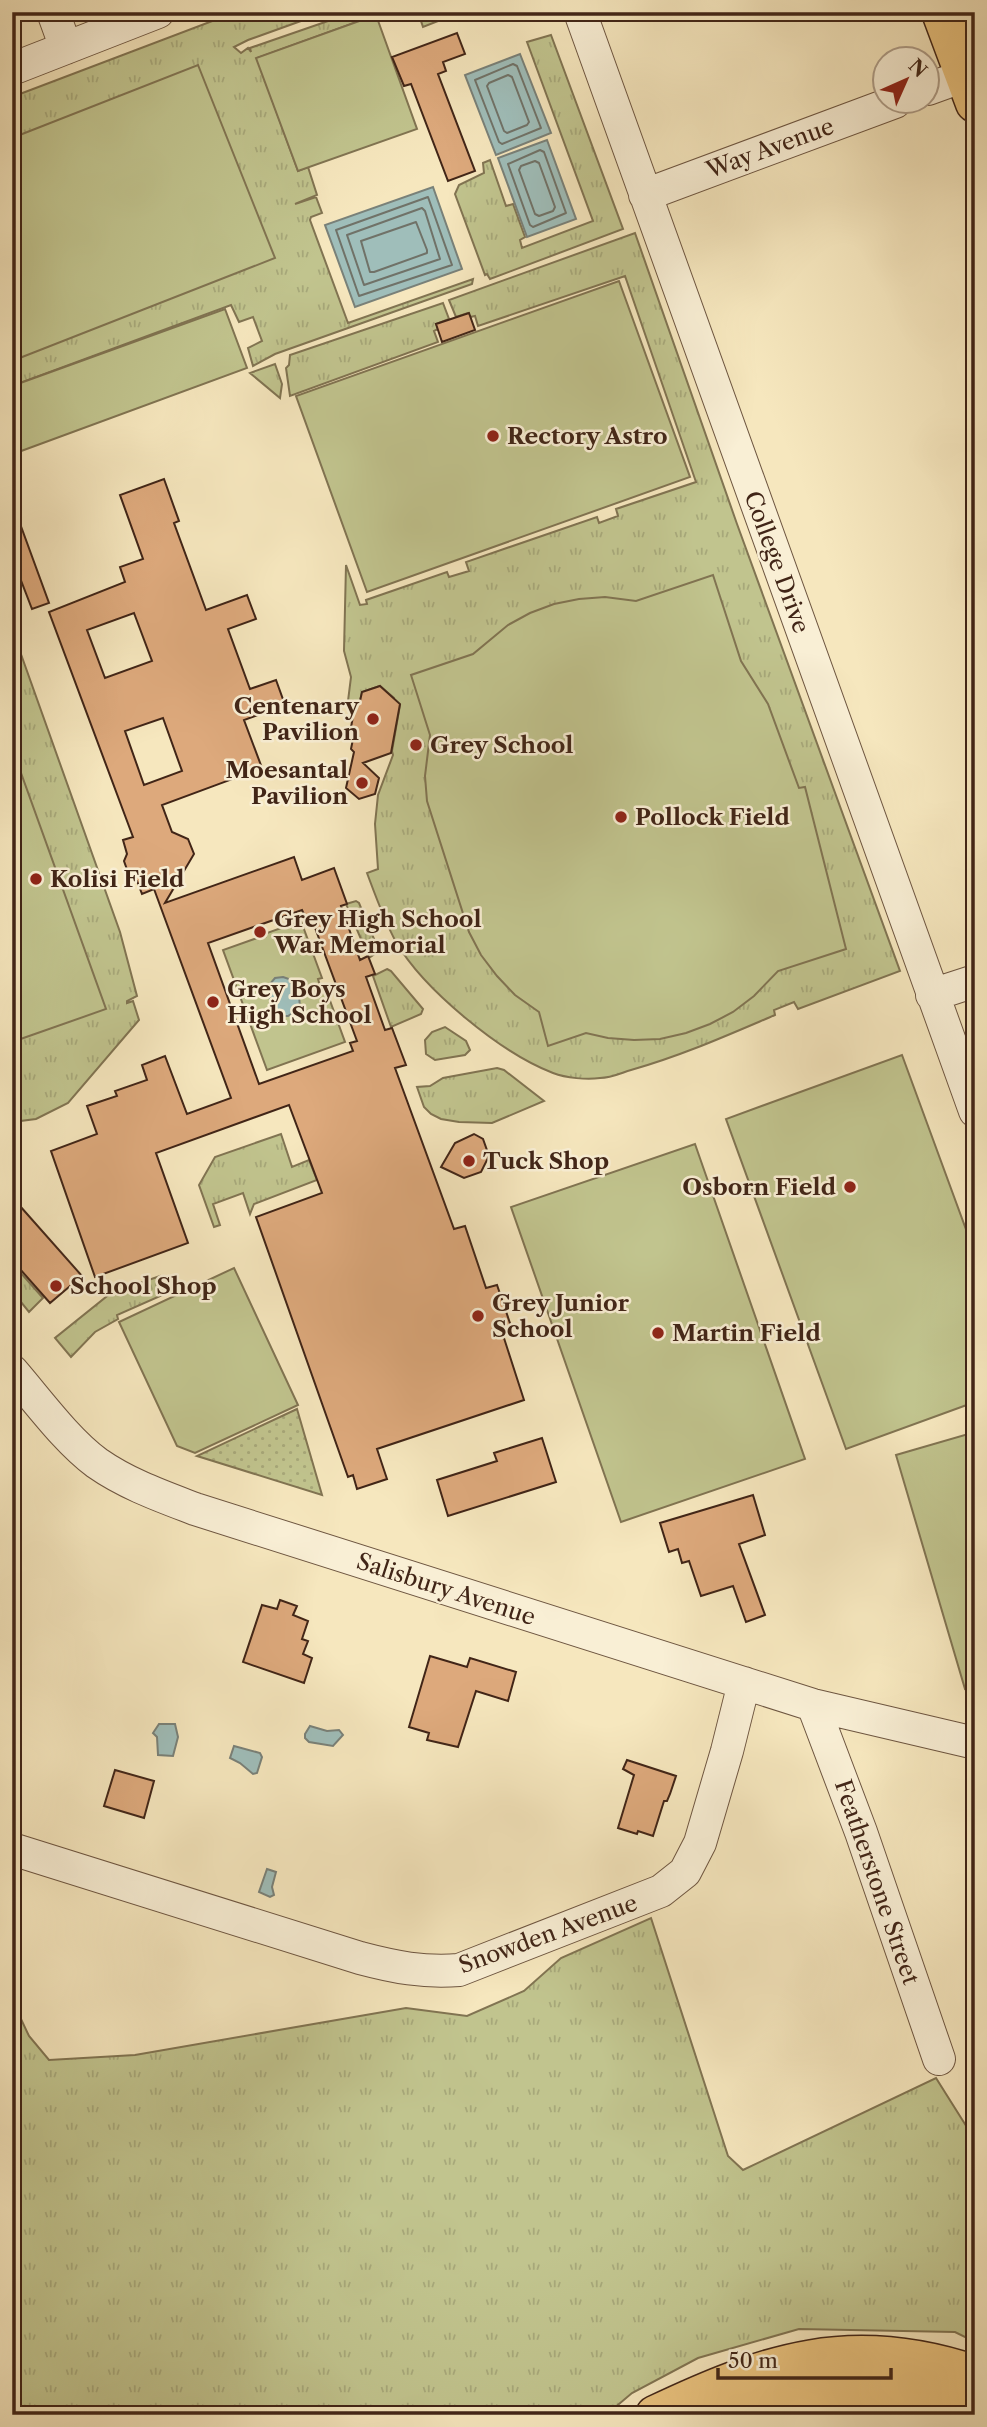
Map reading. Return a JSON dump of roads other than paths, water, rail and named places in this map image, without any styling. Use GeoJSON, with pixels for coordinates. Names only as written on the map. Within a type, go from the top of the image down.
{"type":"FeatureCollection","features":[{"type":"Feature","properties":{"kind":"main road"},"geometry":{"type":"LineString","coordinates":[[941,12],[971,83]]}},
{"type":"Feature","properties":{"kind":"main road"},"geometry":{"type":"LineString","coordinates":[[654,2415],[721,2384],[781,2364],[821,2357],[868,2355],[913,2359],[975,2375]]}},
{"type":"Feature","properties":{"kind":"main road"},"geometry":{"type":"LineString","coordinates":[[726,2415],[772,2399],[825,2390],[891,2389],[975,2404]]}},
{"type":"Feature","properties":{"kind":"street"},"geometry":{"type":"LineString","coordinates":[[53,12],[66,48]]}},
{"type":"Feature","properties":{"kind":"street"},"geometry":{"type":"LineString","coordinates":[[12,69],[158,12]]}},
{"type":"Feature","properties":{"kind":"street","name":"College Drive"},"geometry":{"type":"LineString","coordinates":[[580,12],[975,1111]]}},
{"type":"Feature","properties":{"kind":"street"},"geometry":{"type":"LineString","coordinates":[[942,87],[971,83]]}},
{"type":"Feature","properties":{"kind":"street","name":"Way Avenue"},"geometry":{"type":"LineString","coordinates":[[645,195],[872,111]]}},
{"type":"Feature","properties":{"kind":"street"},"geometry":{"type":"LineString","coordinates":[[932,995],[975,981]]}},
{"type":"Feature","properties":{"kind":"street","name":"Salisbury Avenue"},"geometry":{"type":"LineString","coordinates":[[12,1371],[94,1461],[144,1490],[208,1513],[813,1705],[923,1729],[974,1753]]}},
{"type":"Feature","properties":{"kind":"street","name":"Snowden Avenue"},"geometry":{"type":"LineString","coordinates":[[12,1849],[360,1958],[405,1969],[434,1972],[459,1970],[661,1892],[685,1872],[700,1843],[744,1683]]}},
{"type":"Feature","properties":{"kind":"street","name":"Featherstone Street"},"geometry":{"type":"LineString","coordinates":[[813,1705],[861,1832],[939,2059]]}},
{"type":"Feature","properties":{"kind":"water"},"geometry":{"type":"Polygon","coordinates":[[[520,54],[551,133],[496,155],[465,75],[520,54]]]}},
{"type":"Feature","properties":{"kind":"water"},"geometry":{"type":"Polygon","coordinates":[[[547,140],[576,219],[527,237],[498,158],[547,140]]]}},
{"type":"Feature","properties":{"kind":"water"},"geometry":{"type":"Polygon","coordinates":[[[433,187],[462,269],[355,307],[325,225],[433,187]]]}},
{"type":"Feature","properties":{"kind":"water"},"geometry":{"type":"Polygon","coordinates":[[[275,978],[289,979],[299,995],[300,1008],[288,1016],[279,1016],[270,1002],[269,985],[275,978]]]}},
{"type":"Feature","properties":{"kind":"water"},"geometry":{"type":"Polygon","coordinates":[[[159,1724],[175,1724],[178,1737],[173,1756],[158,1755],[157,1737],[153,1733],[159,1724]]]}},
{"type":"Feature","properties":{"kind":"water"},"geometry":{"type":"Polygon","coordinates":[[[310,1726],[327,1731],[339,1730],[343,1735],[333,1746],[309,1742],[305,1734],[310,1726]]]}},
{"type":"Feature","properties":{"kind":"water"},"geometry":{"type":"Polygon","coordinates":[[[234,1746],[260,1753],[262,1757],[257,1773],[253,1774],[230,1758],[234,1746]]]}},
{"type":"Feature","properties":{"kind":"water"},"geometry":{"type":"Polygon","coordinates":[[[267,1869],[276,1872],[272,1887],[274,1895],[270,1897],[259,1892],[267,1869]]]}},
{"type":"Feature","properties":{"kind":"place","name":"Rectory Astro"},"geometry":{"type":"Point","coordinates":[493,436]}},
{"type":"Feature","properties":{"kind":"place","name":"Centenary Pavilion"},"geometry":{"type":"Point","coordinates":[373,719]}},
{"type":"Feature","properties":{"kind":"place","name":"Grey School"},"geometry":{"type":"Point","coordinates":[416,745]}},
{"type":"Feature","properties":{"kind":"place","name":"Moesantal Pavilion"},"geometry":{"type":"Point","coordinates":[362,783]}},
{"type":"Feature","properties":{"kind":"place","name":"Pollock Field"},"geometry":{"type":"Point","coordinates":[621,817]}},
{"type":"Feature","properties":{"kind":"place","name":"Kolisi Field"},"geometry":{"type":"Point","coordinates":[36,879]}},
{"type":"Feature","properties":{"kind":"place","name":"Grey High School War Memorial"},"geometry":{"type":"Point","coordinates":[260,932]}},
{"type":"Feature","properties":{"kind":"place","name":"Grey Boys High School"},"geometry":{"type":"Point","coordinates":[213,1002]}},
{"type":"Feature","properties":{"kind":"place","name":"Tuck Shop"},"geometry":{"type":"Point","coordinates":[469,1161]}},
{"type":"Feature","properties":{"kind":"place","name":"Osborn Field"},"geometry":{"type":"Point","coordinates":[850,1187]}},
{"type":"Feature","properties":{"kind":"place","name":"School Shop"},"geometry":{"type":"Point","coordinates":[56,1286]}},
{"type":"Feature","properties":{"kind":"place","name":"Grey Junior School"},"geometry":{"type":"Point","coordinates":[478,1316]}},
{"type":"Feature","properties":{"kind":"place","name":"Martin Field"},"geometry":{"type":"Point","coordinates":[658,1333]}}]}
